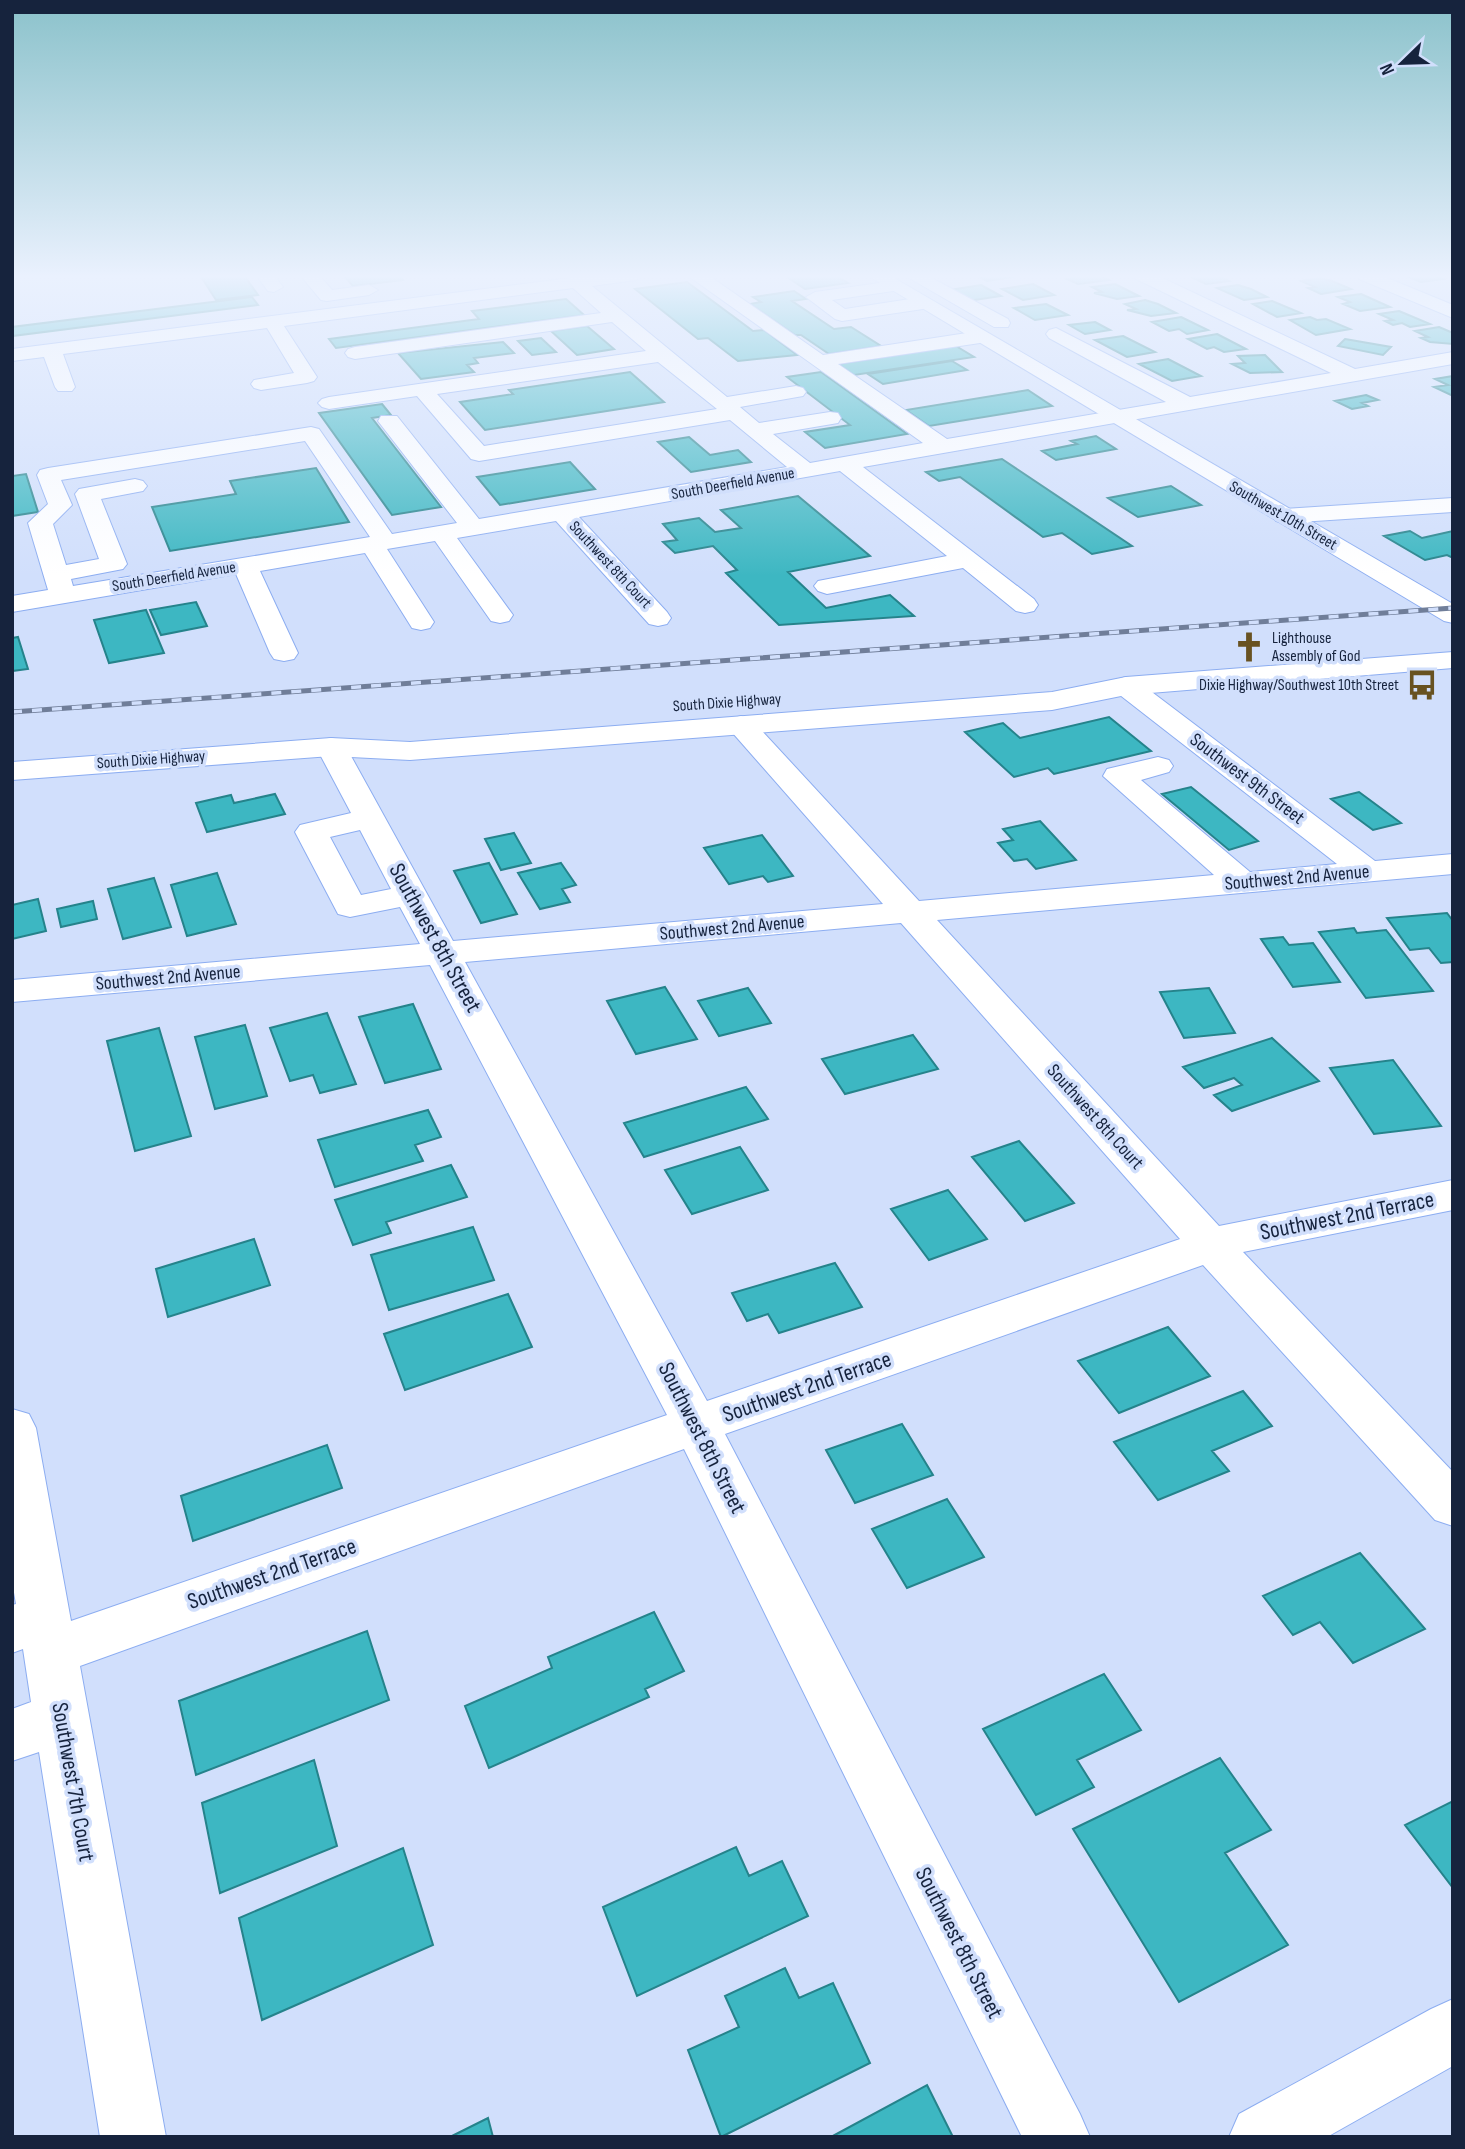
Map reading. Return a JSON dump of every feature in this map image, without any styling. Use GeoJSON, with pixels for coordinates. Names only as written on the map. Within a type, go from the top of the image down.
{"type":"FeatureCollection","features":[{"type":"Feature","properties":{"kind":"street"},"geometry":{"type":"LineString","coordinates":[[38,375],[63,379],[62,375]]}},
{"type":"Feature","properties":{"kind":"street"},"geometry":{"type":"LineString","coordinates":[[261,384],[306,375]]}},
{"type":"Feature","properties":{"kind":"street"},"geometry":{"type":"LineString","coordinates":[[329,403],[523,375]]}},
{"type":"Feature","properties":{"kind":"street"},"geometry":{"type":"LineString","coordinates":[[687,375],[806,471]]}},
{"type":"Feature","properties":{"kind":"street"},"geometry":{"type":"LineString","coordinates":[[840,375],[943,447]]}},
{"type":"Feature","properties":{"kind":"street","name":"Southwest 10th Street"},"geometry":{"type":"LineString","coordinates":[[1045,375],[1453,615]]}},
{"type":"Feature","properties":{"kind":"street"},"geometry":{"type":"LineString","coordinates":[[1133,375],[1186,404]]}},
{"type":"Feature","properties":{"kind":"street","name":"South Deerfield Avenue"},"geometry":{"type":"LineString","coordinates":[[12,604],[60,585],[245,565],[473,528],[1350,375]]}},
{"type":"Feature","properties":{"kind":"street"},"geometry":{"type":"LineString","coordinates":[[423,390],[453,454],[473,528]]}},
{"type":"Feature","properties":{"kind":"street"},"geometry":{"type":"LineString","coordinates":[[390,421],[453,454],[796,392]]}},
{"type":"Feature","properties":{"kind":"street"},"geometry":{"type":"LineString","coordinates":[[755,430],[830,418]]}},
{"type":"Feature","properties":{"kind":"street"},"geometry":{"type":"LineString","coordinates":[[60,505],[48,475],[311,434],[327,456],[378,543],[421,622]]}},
{"type":"Feature","properties":{"kind":"street"},"geometry":{"type":"LineString","coordinates":[[301,460],[327,456]]}},
{"type":"Feature","properties":{"kind":"street"},"geometry":{"type":"LineString","coordinates":[[845,464],[1025,605]]}},
{"type":"Feature","properties":{"kind":"street"},"geometry":{"type":"LineString","coordinates":[[87,494],[114,564],[60,585],[40,523],[60,505],[87,494],[154,483]]}},
{"type":"Feature","properties":{"kind":"street"},"geometry":{"type":"LineString","coordinates":[[1284,516],[1453,505]]}},
{"type":"Feature","properties":{"kind":"street","name":"Southwest 8th Court"},"geometry":{"type":"LineString","coordinates":[[562,513],[658,618]]}},
{"type":"Feature","properties":{"kind":"street"},"geometry":{"type":"LineString","coordinates":[[441,533],[500,615]]}},
{"type":"Feature","properties":{"kind":"street"},"geometry":{"type":"LineString","coordinates":[[827,586],[967,560]]}},
{"type":"Feature","properties":{"kind":"street"},"geometry":{"type":"LineString","coordinates":[[245,565],[284,653]]}},
{"type":"Feature","properties":{"kind":"street","name":"South Dixie Highway"},"geometry":{"type":"LineString","coordinates":[[12,771],[331,747],[410,751],[1052,701],[1126,687],[1453,660]]}},
{"type":"Feature","properties":{"kind":"street","name":"South Dixie Highway"},"geometry":{"type":"LineString","coordinates":[[331,747],[402,727],[1037,680],[1126,687]]}},
{"type":"Feature","properties":{"kind":"street","name":"Southwest 9th Street"},"geometry":{"type":"LineString","coordinates":[[1126,687],[1367,872]]}},
{"type":"Feature","properties":{"kind":"street","name":"Southwest 8th Court"},"geometry":{"type":"LineString","coordinates":[[741,725],[1453,1505]]}},
{"type":"Feature","properties":{"kind":"street","name":"Southwest 8th Street"},"geometry":{"type":"LineString","coordinates":[[331,747],[696,1424],[1058,2137]]}},
{"type":"Feature","properties":{"kind":"street"},"geometry":{"type":"LineString","coordinates":[[1158,766],[1118,776],[1243,883]]}},
{"type":"Feature","properties":{"kind":"street","name":"Southwest 2nd Avenue"},"geometry":{"type":"LineString","coordinates":[[12,991],[1453,864]]}},
{"type":"Feature","properties":{"kind":"street","name":"Southwest 2nd Terrace"},"geometry":{"type":"LineString","coordinates":[[36,1633],[696,1424],[1173,1260],[1211,1243],[1453,1195]]}},
{"type":"Feature","properties":{"kind":"street","name":"Southwest 7th Court"},"geometry":{"type":"LineString","coordinates":[[12,1428],[36,1633],[37,1727],[133,2137]]}},
{"type":"Feature","properties":{"kind":"street"},"geometry":{"type":"LineString","coordinates":[[1262,2137],[1453,2031]]}},
{"type":"Feature","properties":{"kind":"building"},"geometry":{"type":"Polygon","coordinates":[[[418,375],[449,375],[421,379],[418,375]]]}},
{"type":"Feature","properties":{"kind":"building"},"geometry":{"type":"Polygon","coordinates":[[[608,375],[634,375],[664,402],[485,430],[460,402],[513,394],[509,390],[608,375]]]}},
{"type":"Feature","properties":{"kind":"building"},"geometry":{"type":"Polygon","coordinates":[[[826,375],[907,434],[825,448],[805,432],[850,425],[787,377],[826,375]]]}},
{"type":"Feature","properties":{"kind":"building"},"geometry":{"type":"Polygon","coordinates":[[[870,375],[935,375],[883,384],[870,375]]]}},
{"type":"Feature","properties":{"kind":"building"},"geometry":{"type":"Polygon","coordinates":[[[1161,375],[1201,376],[1172,381],[1161,375]]]}},
{"type":"Feature","properties":{"kind":"building"},"geometry":{"type":"Polygon","coordinates":[[[1453,376],[1453,396],[1434,387],[1448,385],[1435,379],[1453,376]]]}},
{"type":"Feature","properties":{"kind":"building"},"geometry":{"type":"Polygon","coordinates":[[[1028,390],[1052,406],[929,426],[906,410],[1028,390]]]}},
{"type":"Feature","properties":{"kind":"building"},"geometry":{"type":"Polygon","coordinates":[[[1366,395],[1378,400],[1362,403],[1368,406],[1352,409],[1335,401],[1366,395]]]}},
{"type":"Feature","properties":{"kind":"building"},"geometry":{"type":"Polygon","coordinates":[[[382,404],[391,415],[372,418],[441,507],[392,515],[319,413],[382,404]]]}},
{"type":"Feature","properties":{"kind":"building"},"geometry":{"type":"Polygon","coordinates":[[[1096,436],[1116,449],[1056,460],[1042,451],[1077,444],[1071,441],[1096,436]]]}},
{"type":"Feature","properties":{"kind":"building"},"geometry":{"type":"Polygon","coordinates":[[[689,437],[710,455],[738,450],[751,462],[691,472],[658,442],[689,437]]]}},
{"type":"Feature","properties":{"kind":"building"},"geometry":{"type":"Polygon","coordinates":[[[1002,459],[1132,546],[1092,554],[1062,533],[1043,537],[960,477],[939,481],[926,472],[1002,459]]]}},
{"type":"Feature","properties":{"kind":"building"},"geometry":{"type":"Polygon","coordinates":[[[570,462],[595,489],[500,505],[477,477],[570,462]]]}},
{"type":"Feature","properties":{"kind":"building"},"geometry":{"type":"Polygon","coordinates":[[[316,468],[349,522],[170,551],[152,507],[236,494],[230,481],[316,468]]]}},
{"type":"Feature","properties":{"kind":"building"},"geometry":{"type":"Polygon","coordinates":[[[26,474],[38,512],[12,516],[12,476],[26,474]]]}},
{"type":"Feature","properties":{"kind":"building"},"geometry":{"type":"Polygon","coordinates":[[[1171,486],[1201,505],[1138,517],[1108,498],[1171,486]]]}},
{"type":"Feature","properties":{"kind":"building"},"geometry":{"type":"Polygon","coordinates":[[[798,496],[870,556],[788,572],[826,608],[890,595],[914,616],[779,625],[726,573],[737,570],[713,546],[675,553],[663,542],[677,540],[663,524],[699,518],[715,532],[741,528],[721,510],[798,496]]]}},
{"type":"Feature","properties":{"kind":"building"},"geometry":{"type":"Polygon","coordinates":[[[1410,531],[1422,538],[1453,531],[1453,558],[1447,555],[1425,560],[1384,536],[1410,531]]]}},
{"type":"Feature","properties":{"kind":"building"},"geometry":{"type":"Polygon","coordinates":[[[196,602],[207,626],[161,635],[150,610],[196,602]]]}},
{"type":"Feature","properties":{"kind":"building"},"geometry":{"type":"Polygon","coordinates":[[[146,610],[164,653],[109,663],[94,620],[146,610]]]}},
{"type":"Feature","properties":{"kind":"building"},"geometry":{"type":"Polygon","coordinates":[[[18,637],[28,669],[12,671],[12,638],[18,637]]]}},
{"type":"Feature","properties":{"kind":"building"},"geometry":{"type":"Polygon","coordinates":[[[1109,717],[1151,751],[1054,774],[1048,768],[1014,777],[965,732],[1003,723],[1020,738],[1109,717]]]}},
{"type":"Feature","properties":{"kind":"building"},"geometry":{"type":"Polygon","coordinates":[[[1191,787],[1258,841],[1229,850],[1162,794],[1191,787]]]}},
{"type":"Feature","properties":{"kind":"building"},"geometry":{"type":"Polygon","coordinates":[[[1359,792],[1401,823],[1373,830],[1331,799],[1359,792]]]}},
{"type":"Feature","properties":{"kind":"building"},"geometry":{"type":"Polygon","coordinates":[[[275,794],[285,814],[207,832],[196,803],[231,795],[234,803],[275,794]]]}},
{"type":"Feature","properties":{"kind":"building"},"geometry":{"type":"Polygon","coordinates":[[[1040,821],[1076,860],[1036,869],[1027,859],[1014,861],[998,843],[1013,840],[1003,829],[1040,821]]]}},
{"type":"Feature","properties":{"kind":"building"},"geometry":{"type":"Polygon","coordinates":[[[514,833],[531,863],[501,870],[485,839],[514,833]]]}},
{"type":"Feature","properties":{"kind":"building"},"geometry":{"type":"Polygon","coordinates":[[[762,835],[793,876],[768,882],[763,876],[729,884],[704,848],[762,835]]]}},
{"type":"Feature","properties":{"kind":"building"},"geometry":{"type":"Polygon","coordinates":[[[489,863],[517,914],[481,923],[454,871],[489,863]]]}},
{"type":"Feature","properties":{"kind":"building"},"geometry":{"type":"Polygon","coordinates":[[[561,863],[576,885],[562,889],[570,902],[540,909],[518,873],[561,863]]]}},
{"type":"Feature","properties":{"kind":"building"},"geometry":{"type":"Polygon","coordinates":[[[217,873],[236,924],[187,936],[171,885],[217,873]]]}},
{"type":"Feature","properties":{"kind":"building"},"geometry":{"type":"Polygon","coordinates":[[[154,878],[171,927],[123,939],[108,889],[154,878]]]}},
{"type":"Feature","properties":{"kind":"building"},"geometry":{"type":"Polygon","coordinates":[[[38,899],[46,931],[12,939],[12,905],[38,899]]]}},
{"type":"Feature","properties":{"kind":"building"},"geometry":{"type":"Polygon","coordinates":[[[93,901],[97,919],[61,927],[57,909],[93,901]]]}},
{"type":"Feature","properties":{"kind":"building"},"geometry":{"type":"Polygon","coordinates":[[[1447,913],[1453,921],[1453,962],[1441,963],[1429,948],[1410,950],[1387,918],[1447,913]]]}},
{"type":"Feature","properties":{"kind":"building"},"geometry":{"type":"Polygon","coordinates":[[[1354,928],[1357,933],[1386,930],[1433,991],[1366,998],[1319,932],[1354,928]]]}},
{"type":"Feature","properties":{"kind":"building"},"geometry":{"type":"Polygon","coordinates":[[[1283,937],[1289,945],[1313,943],[1340,982],[1293,987],[1261,939],[1283,937]]]}},
{"type":"Feature","properties":{"kind":"building"},"geometry":{"type":"Polygon","coordinates":[[[665,987],[697,1039],[636,1054],[607,1001],[665,987]]]}},
{"type":"Feature","properties":{"kind":"building"},"geometry":{"type":"Polygon","coordinates":[[[748,988],[771,1023],[719,1036],[698,1001],[748,988]]]}},
{"type":"Feature","properties":{"kind":"building"},"geometry":{"type":"Polygon","coordinates":[[[1209,988],[1235,1033],[1184,1038],[1160,992],[1209,988]]]}},
{"type":"Feature","properties":{"kind":"building"},"geometry":{"type":"Polygon","coordinates":[[[413,1004],[441,1069],[385,1083],[359,1017],[413,1004]]]}},
{"type":"Feature","properties":{"kind":"building"},"geometry":{"type":"Polygon","coordinates":[[[327,1013],[356,1084],[320,1093],[313,1075],[290,1081],[270,1028],[327,1013]]]}},
{"type":"Feature","properties":{"kind":"building"},"geometry":{"type":"Polygon","coordinates":[[[245,1025],[267,1096],[215,1109],[195,1037],[245,1025]]]}},
{"type":"Feature","properties":{"kind":"building"},"geometry":{"type":"Polygon","coordinates":[[[159,1028],[191,1136],[135,1151],[107,1041],[159,1028]]]}},
{"type":"Feature","properties":{"kind":"building"},"geometry":{"type":"Polygon","coordinates":[[[913,1035],[938,1069],[845,1094],[822,1059],[913,1035]]]}},
{"type":"Feature","properties":{"kind":"building"},"geometry":{"type":"Polygon","coordinates":[[[1272,1038],[1319,1081],[1232,1111],[1214,1095],[1242,1085],[1234,1078],[1204,1088],[1183,1067],[1272,1038]]]}},
{"type":"Feature","properties":{"kind":"building"},"geometry":{"type":"Polygon","coordinates":[[[1393,1060],[1441,1126],[1374,1134],[1330,1068],[1393,1060]]]}},
{"type":"Feature","properties":{"kind":"building"},"geometry":{"type":"Polygon","coordinates":[[[746,1087],[768,1119],[644,1157],[624,1123],[746,1087]]]}},
{"type":"Feature","properties":{"kind":"building"},"geometry":{"type":"Polygon","coordinates":[[[428,1110],[441,1137],[415,1145],[423,1161],[335,1187],[318,1140],[428,1110]]]}},
{"type":"Feature","properties":{"kind":"building"},"geometry":{"type":"Polygon","coordinates":[[[1019,1141],[1074,1203],[1025,1221],[972,1157],[1019,1141]]]}},
{"type":"Feature","properties":{"kind":"building"},"geometry":{"type":"Polygon","coordinates":[[[740,1147],[768,1190],[692,1214],[665,1170],[740,1147]]]}},
{"type":"Feature","properties":{"kind":"building"},"geometry":{"type":"Polygon","coordinates":[[[451,1165],[467,1197],[386,1222],[391,1233],[353,1245],[335,1200],[451,1165]]]}},
{"type":"Feature","properties":{"kind":"building"},"geometry":{"type":"Polygon","coordinates":[[[948,1190],[987,1239],[929,1260],[891,1209],[948,1190]]]}},
{"type":"Feature","properties":{"kind":"building"},"geometry":{"type":"Polygon","coordinates":[[[473,1227],[494,1280],[389,1310],[371,1255],[473,1227]]]}},
{"type":"Feature","properties":{"kind":"building"},"geometry":{"type":"Polygon","coordinates":[[[254,1239],[270,1285],[168,1317],[156,1269],[254,1239]]]}},
{"type":"Feature","properties":{"kind":"building"},"geometry":{"type":"Polygon","coordinates":[[[835,1263],[862,1307],[779,1333],[768,1314],[747,1321],[732,1293],[835,1263]]]}},
{"type":"Feature","properties":{"kind":"building"},"geometry":{"type":"Polygon","coordinates":[[[508,1294],[532,1347],[405,1390],[384,1334],[508,1294]]]}},
{"type":"Feature","properties":{"kind":"building"},"geometry":{"type":"Polygon","coordinates":[[[1168,1327],[1210,1376],[1119,1413],[1078,1361],[1168,1327]]]}},
{"type":"Feature","properties":{"kind":"building"},"geometry":{"type":"Polygon","coordinates":[[[1243,1391],[1272,1426],[1212,1451],[1229,1471],[1158,1500],[1114,1442],[1243,1391]]]}},
{"type":"Feature","properties":{"kind":"building"},"geometry":{"type":"Polygon","coordinates":[[[902,1424],[933,1475],[855,1503],[826,1450],[902,1424]]]}},
{"type":"Feature","properties":{"kind":"building"},"geometry":{"type":"Polygon","coordinates":[[[327,1445],[342,1488],[193,1541],[181,1496],[327,1445]]]}},
{"type":"Feature","properties":{"kind":"building"},"geometry":{"type":"Polygon","coordinates":[[[947,1499],[984,1557],[907,1588],[872,1529],[947,1499]]]}},
{"type":"Feature","properties":{"kind":"building"},"geometry":{"type":"Polygon","coordinates":[[[1360,1553],[1425,1629],[1353,1663],[1320,1622],[1293,1635],[1263,1596],[1360,1553]]]}},
{"type":"Feature","properties":{"kind":"building"},"geometry":{"type":"Polygon","coordinates":[[[654,1612],[684,1671],[645,1689],[649,1697],[489,1768],[465,1706],[552,1668],[548,1657],[654,1612]]]}},
{"type":"Feature","properties":{"kind":"building"},"geometry":{"type":"Polygon","coordinates":[[[367,1631],[389,1700],[196,1775],[179,1701],[367,1631]]]}},
{"type":"Feature","properties":{"kind":"building"},"geometry":{"type":"Polygon","coordinates":[[[1104,1674],[1141,1730],[1077,1760],[1094,1787],[1036,1815],[983,1729],[1104,1674]]]}},
{"type":"Feature","properties":{"kind":"building"},"geometry":{"type":"Polygon","coordinates":[[[1220,1758],[1271,1830],[1225,1853],[1288,1945],[1179,2002],[1073,1829],[1220,1758]]]}},
{"type":"Feature","properties":{"kind":"building"},"geometry":{"type":"Polygon","coordinates":[[[314,1760],[337,1846],[220,1893],[202,1803],[314,1760]]]}},
{"type":"Feature","properties":{"kind":"building"},"geometry":{"type":"Polygon","coordinates":[[[1453,1801],[1453,1888],[1405,1825],[1453,1801]]]}},
{"type":"Feature","properties":{"kind":"building"},"geometry":{"type":"Polygon","coordinates":[[[736,1847],[749,1876],[782,1861],[808,1916],[637,1996],[603,1907],[736,1847]]]}},
{"type":"Feature","properties":{"kind":"building"},"geometry":{"type":"Polygon","coordinates":[[[403,1848],[433,1945],[262,2020],[239,1918],[403,1848]]]}},
{"type":"Feature","properties":{"kind":"building"},"geometry":{"type":"Polygon","coordinates":[[[785,1968],[799,1998],[833,1983],[870,2063],[721,2137],[688,2050],[739,2027],[725,1996],[785,1968]]]}},
{"type":"Feature","properties":{"kind":"building"},"geometry":{"type":"Polygon","coordinates":[[[927,2085],[953,2137],[831,2137],[927,2085]]]}},
{"type":"Feature","properties":{"kind":"building"},"geometry":{"type":"Polygon","coordinates":[[[488,2118],[493,2137],[450,2137],[488,2118]]]}},
{"type":"Feature","properties":{"kind":"railway"},"geometry":{"type":"LineString","coordinates":[[12,712],[1453,608]]}},
{"type":"Feature","properties":{"kind":"place","name":"Lighthouse Assembly of God"},"geometry":{"type":"Point","coordinates":[1249,647]}},
{"type":"Feature","properties":{"kind":"place","name":"Dixie Highway/Southwest 10th Street"},"geometry":{"type":"Point","coordinates":[1422,685]}}]}
